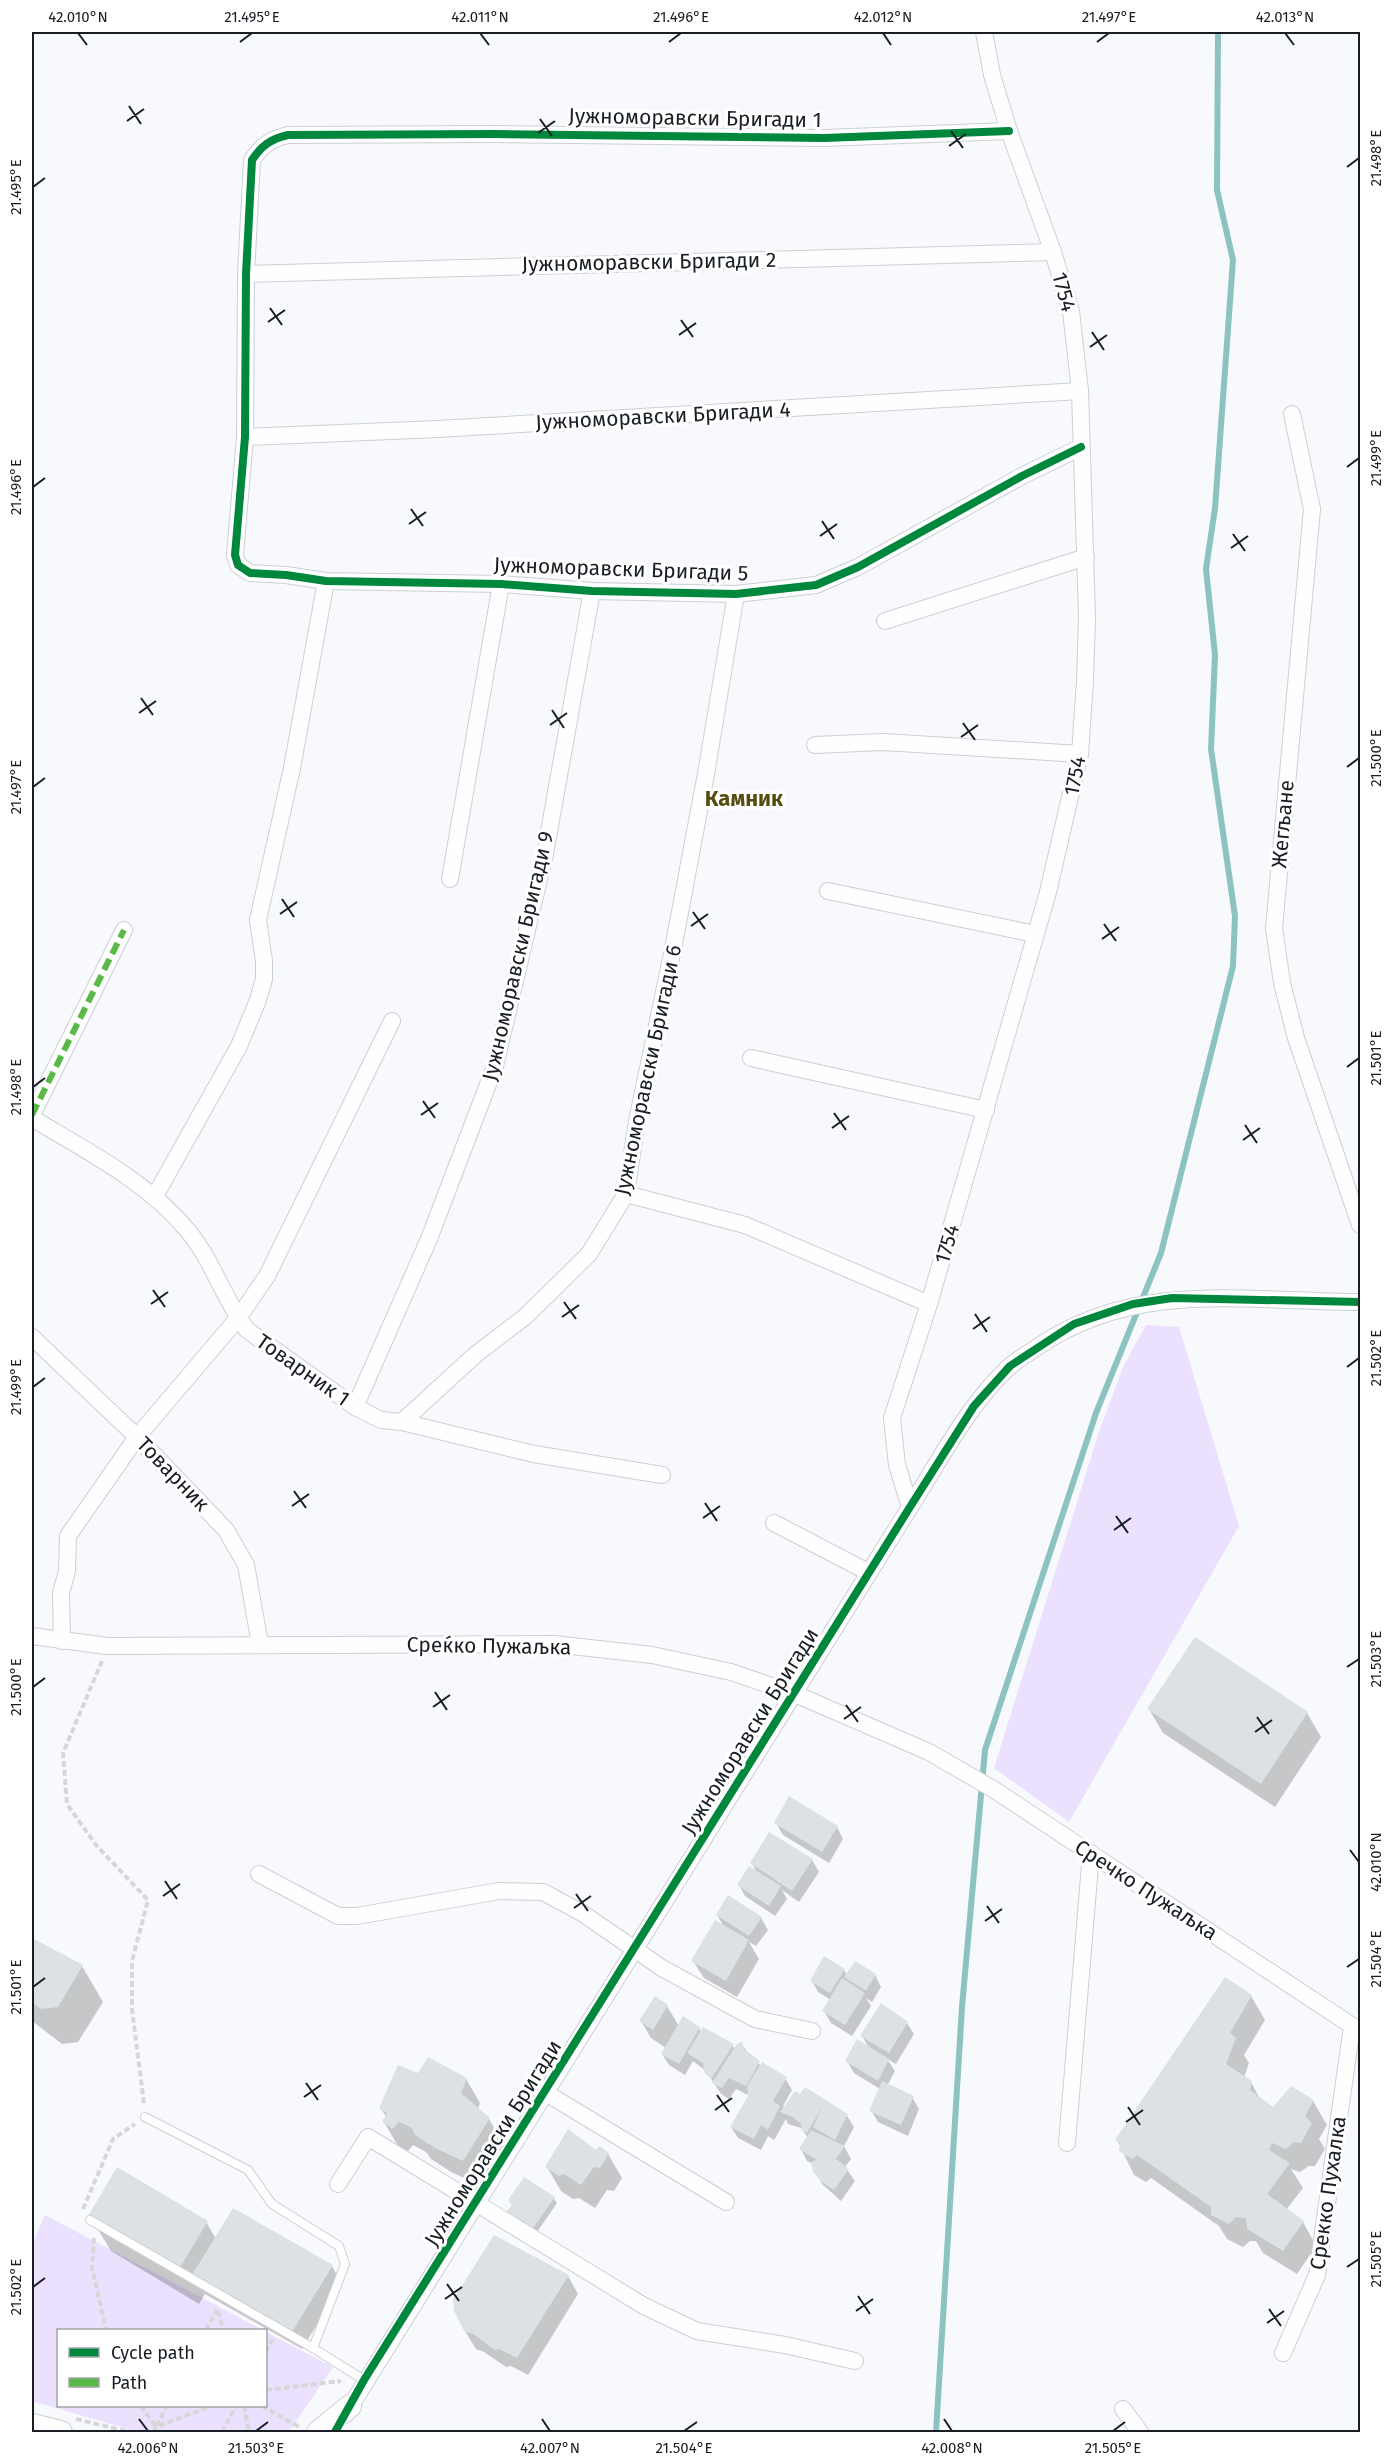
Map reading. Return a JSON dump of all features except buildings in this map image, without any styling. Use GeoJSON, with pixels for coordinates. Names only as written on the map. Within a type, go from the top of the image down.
{"type":"FeatureCollection","features":[{"type":"Feature","properties":{"kind":"main road"},"geometry":{"type":"LineString","coordinates":[[318,2433],[350,2406]]}},
{"type":"Feature","properties":{"kind":"main road"},"geometry":{"type":"LineString","coordinates":[[344,2433],[350,2406]]}},
{"type":"Feature","properties":{"kind":"main road"},"geometry":{"type":"LineString","coordinates":[[32,2425],[62,2424]]}},
{"type":"Feature","properties":{"kind":"street","name":"1754"},"geometry":{"type":"LineString","coordinates":[[910,1507],[897,1465],[892,1418],[929,1304],[1048,892],[1080,754],[1087,617],[1080,391],[1071,311],[1053,252],[1009,131],[992,75],[984,32]]}},
{"type":"Feature","properties":{"kind":"street","name":"Јужноморавски Бригади 1"},"geometry":{"type":"LineString","coordinates":[[246,274],[252,160],[260,147],[273,138],[288,135],[494,134],[824,138],[1009,131]]}},
{"type":"Feature","properties":{"kind":"street","name":"Јужноморавски Бригади 2"},"geometry":{"type":"LineString","coordinates":[[246,274],[1053,252]]}},
{"type":"Feature","properties":{"kind":"street"},"geometry":{"type":"LineString","coordinates":[[245,437],[246,274]]}},
{"type":"Feature","properties":{"kind":"street","name":"Јужноморавски Бригади 4"},"geometry":{"type":"LineString","coordinates":[[245,437],[450,429],[1080,391]]}},
{"type":"Feature","properties":{"kind":"street","name":"Жегљане"},"geometry":{"type":"LineString","coordinates":[[1292,414],[1312,509],[1274,928],[1282,983],[1296,1038],[1360,1225]]}},
{"type":"Feature","properties":{"kind":"street","name":"Јужноморавски Бригади 5"},"geometry":{"type":"LineString","coordinates":[[245,437],[235,555],[238,566],[250,573],[326,581],[501,584],[592,591],[736,594],[816,585],[858,567],[1022,476],[1081,447]]}},
{"type":"Feature","properties":{"kind":"street"},"geometry":{"type":"LineString","coordinates":[[885,621],[1086,557]]}},
{"type":"Feature","properties":{"kind":"street"},"geometry":{"type":"LineString","coordinates":[[154,1196],[239,1046],[264,979],[264,961],[258,920],[292,768],[326,581]]}},
{"type":"Feature","properties":{"kind":"street"},"geometry":{"type":"LineString","coordinates":[[450,879],[501,584]]}},
{"type":"Feature","properties":{"kind":"street","name":"Јужноморавски Бригади 9"},"geometry":{"type":"LineString","coordinates":[[355,1407],[429,1239],[495,1066],[545,854],[592,591]]}},
{"type":"Feature","properties":{"kind":"street","name":"Јужноморавски Бригади 6"},"geometry":{"type":"LineString","coordinates":[[402,1422],[475,1355],[526,1316],[589,1254],[626,1194],[637,1121],[674,949],[736,594]]}},
{"type":"Feature","properties":{"kind":"street"},"geometry":{"type":"LineString","coordinates":[[815,745],[884,742],[1080,754]]}},
{"type":"Feature","properties":{"kind":"street"},"geometry":{"type":"LineString","coordinates":[[828,891],[1035,934]]}},
{"type":"Feature","properties":{"kind":"street","name":"Товарник 1"},"geometry":{"type":"LineString","coordinates":[[124,930],[32,1117],[154,1196],[188,1231],[210,1262],[238,1318],[259,1341],[355,1407],[381,1420],[402,1422],[534,1454],[662,1475]]}},
{"type":"Feature","properties":{"kind":"street"},"geometry":{"type":"LineString","coordinates":[[62,1641],[61,1593],[67,1570],[68,1536],[137,1437],[238,1318],[267,1276],[392,1021]]}},
{"type":"Feature","properties":{"kind":"street"},"geometry":{"type":"LineString","coordinates":[[751,1058],[986,1110]]}},
{"type":"Feature","properties":{"kind":"street"},"geometry":{"type":"LineString","coordinates":[[626,1194],[745,1225],[929,1304]]}},
{"type":"Feature","properties":{"kind":"street","name":"Јужноморавски Бригади"},"geometry":{"type":"LineString","coordinates":[[335,2433],[350,2406],[356,2381],[476,2204],[795,1694],[868,1572],[974,1406],[1010,1366],[1074,1324],[1134,1304],[1172,1298],[1360,1302]]}},
{"type":"Feature","properties":{"kind":"street","name":"Товарник"},"geometry":{"type":"LineString","coordinates":[[32,1337],[137,1437],[211,1513],[237,1548],[246,1565],[260,1644]]}},
{"type":"Feature","properties":{"kind":"street"},"geometry":{"type":"LineString","coordinates":[[774,1523],[868,1572]]}},
{"type":"Feature","properties":{"kind":"street","name":"Среќко Пужаљка"},"geometry":{"type":"LineString","coordinates":[[32,1636],[107,1646],[554,1644],[652,1655],[731,1672],[795,1694],[929,1752]]}},
{"type":"Feature","properties":{"kind":"street","name":"Сречко Пужаљка"},"geometry":{"type":"LineString","coordinates":[[929,1752],[993,1789],[1356,2029]]}},
{"type":"Feature","properties":{"kind":"street"},"geometry":{"type":"LineString","coordinates":[[1067,2143],[1091,1853]]}},
{"type":"Feature","properties":{"kind":"street"},"geometry":{"type":"LineString","coordinates":[[259,1874],[338,1916],[357,1916],[499,1891],[543,1892],[582,1912],[635,1950],[755,2019],[812,2031]]}},
{"type":"Feature","properties":{"kind":"street","name":"Срекко Пухалка"},"geometry":{"type":"LineString","coordinates":[[1283,2353],[1317,2275],[1356,2029]]}},
{"type":"Feature","properties":{"kind":"street"},"geometry":{"type":"LineString","coordinates":[[546,2093],[726,2202]]}},
{"type":"Feature","properties":{"kind":"street"},"geometry":{"type":"LineString","coordinates":[[338,2184],[368,2137],[644,2306],[697,2331],[785,2345],[855,2361]]}},
{"type":"Feature","properties":{"kind":"street"},"geometry":{"type":"LineString","coordinates":[[1123,2409],[1140,2433]]}},
{"type":"Feature","properties":{"kind":"lane"},"geometry":{"type":"LineString","coordinates":[[145,2117],[248,2170],[272,2204],[339,2246],[345,2264],[313,2348]]}},
{"type":"Feature","properties":{"kind":"lane"},"geometry":{"type":"LineString","coordinates":[[90,2220],[313,2348],[356,2381]]}},
{"type":"Feature","properties":{"kind":"path"},"geometry":{"type":"LineString","coordinates":[[90,2220],[82,2207],[113,2139],[145,2117],[132,2009],[132,1961],[148,1900],[96,1845],[67,1804],[63,1753],[107,1646]]}},
{"type":"Feature","properties":{"kind":"path"},"geometry":{"type":"LineString","coordinates":[[94,2234],[92,2267],[106,2329]]}},
{"type":"Feature","properties":{"kind":"path"},"geometry":{"type":"LineString","coordinates":[[207,2329],[217,2310],[222,2329]]}},
{"type":"Feature","properties":{"kind":"path"},"geometry":{"type":"LineString","coordinates":[[267,2350],[276,2334]]}},
{"type":"Feature","properties":{"kind":"path"},"geometry":{"type":"LineString","coordinates":[[267,2390],[356,2381]]}},
{"type":"Feature","properties":{"kind":"path"},"geometry":{"type":"LineString","coordinates":[[142,2407],[156,2427]]}},
{"type":"Feature","properties":{"kind":"path"},"geometry":{"type":"LineString","coordinates":[[154,2433],[166,2407]]}},
{"type":"Feature","properties":{"kind":"path"},"geometry":{"type":"LineString","coordinates":[[156,2427],[208,2407]]}},
{"type":"Feature","properties":{"kind":"path"},"geometry":{"type":"LineString","coordinates":[[222,2433],[235,2407]]}},
{"type":"Feature","properties":{"kind":"path"},"geometry":{"type":"LineString","coordinates":[[244,2407],[249,2433]]}},
{"type":"Feature","properties":{"kind":"path"},"geometry":{"type":"LineString","coordinates":[[264,2407],[309,2433]]}},
{"type":"Feature","properties":{"kind":"path"},"geometry":{"type":"LineString","coordinates":[[62,2424],[130,2433]]}},
{"type":"Feature","properties":{"kind":"shaded area"},"geometry":{"type":"Polygon","coordinates":[[[1146,1325],[1179,1327],[1239,1526],[1069,1822],[994,1768],[1099,1432],[1123,1367],[1146,1325]]]}},
{"type":"Feature","properties":{"kind":"shaded area"},"geometry":{"type":"Polygon","coordinates":[[[45,2215],[261,2329],[57,2329],[57,2407],[267,2407],[267,2333],[333,2367],[289,2432],[138,2432],[32,2401],[32,2245],[45,2215]]]}},
{"type":"Feature","properties":{"kind":"waterway"},"geometry":{"type":"LineString","coordinates":[[936,2432],[962,2007],[985,1750],[1096,1413],[1161,1253],[1233,966],[1235,916],[1211,749],[1215,655],[1206,569],[1215,508],[1233,260],[1217,190],[1218,32]]}},
{"type":"Feature","properties":{"kind":"marked path"},"geometry":{"type":"LineString","coordinates":[[32,1115],[124,930]]}},
{"type":"Feature","properties":{"kind":"cycle path"},"geometry":{"type":"LineString","coordinates":[[1009,131],[824,138],[494,134],[288,135],[277,138],[259,150],[252,160],[246,274],[245,437],[235,555],[238,565],[250,573],[326,581],[501,584],[592,591],[736,594],[816,585],[858,567],[1022,476],[1081,447]]}},
{"type":"Feature","properties":{"kind":"cycle path"},"geometry":{"type":"LineString","coordinates":[[335,2432],[364,2380],[910,1507],[974,1406],[1010,1366],[1074,1324],[1133,1304],[1172,1298],[1360,1302]]}},
{"type":"Feature","properties":{"kind":"district","name":"Камник"},"geometry":{"type":"Point","coordinates":[744,798]}}]}
